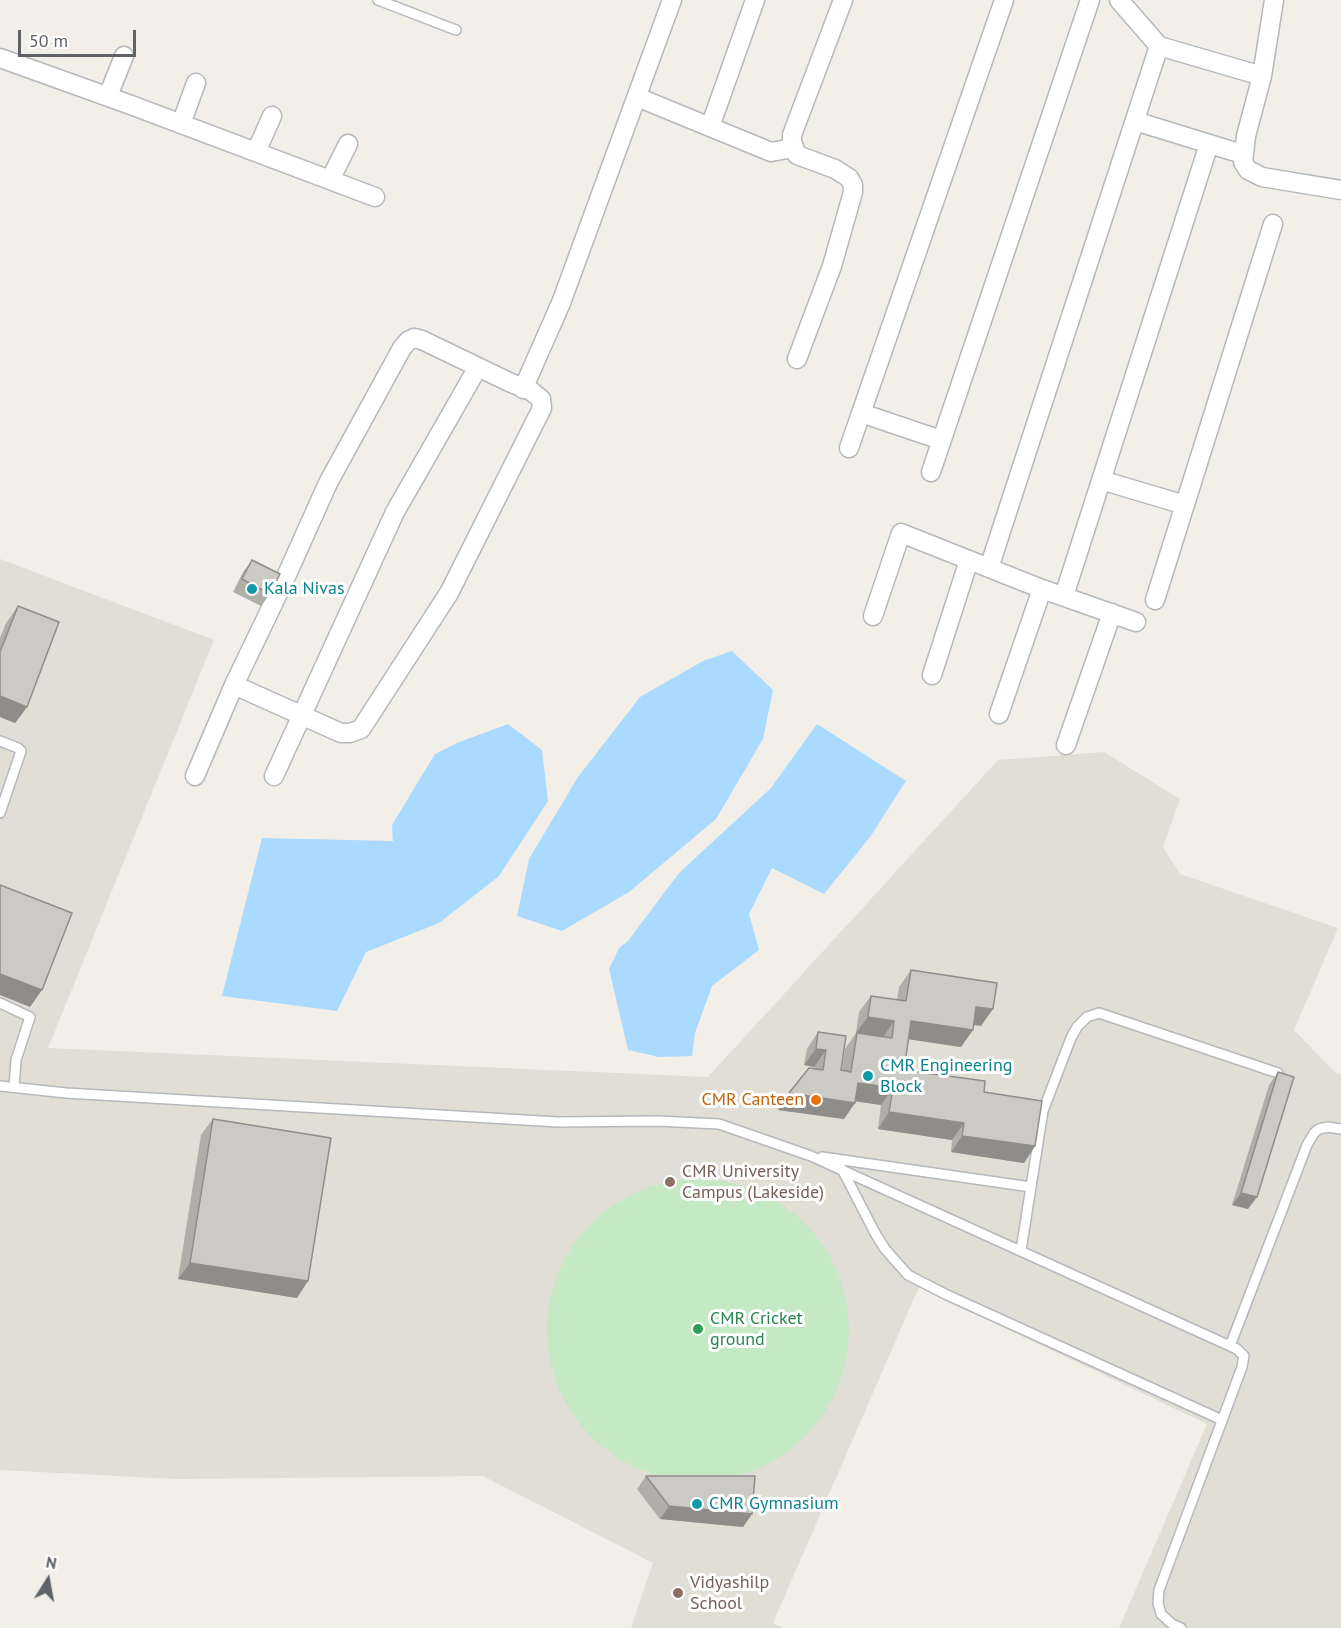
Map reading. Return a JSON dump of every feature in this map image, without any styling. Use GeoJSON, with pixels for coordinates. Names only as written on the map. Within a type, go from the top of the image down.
{"type":"FeatureCollection","features":[{"type":"Feature","properties":{"kind":"street"},"geometry":{"type":"LineString","coordinates":[[524,389],[561,303],[672,0]]}},
{"type":"Feature","properties":{"kind":"street"},"geometry":{"type":"LineString","coordinates":[[710,127],[755,0]]}},
{"type":"Feature","properties":{"kind":"street"},"geometry":{"type":"LineString","coordinates":[[797,359],[832,266],[853,192],[853,185],[849,178],[835,169],[797,155],[793,148],[792,135],[843,0]]}},
{"type":"Feature","properties":{"kind":"street"},"geometry":{"type":"LineString","coordinates":[[849,448],[1004,0]]}},
{"type":"Feature","properties":{"kind":"street"},"geometry":{"type":"LineString","coordinates":[[931,472],[1090,0]]}},
{"type":"Feature","properties":{"kind":"street"},"geometry":{"type":"LineString","coordinates":[[1119,0],[1159,46],[1262,76]]}},
{"type":"Feature","properties":{"kind":"street"},"geometry":{"type":"LineString","coordinates":[[1274,0],[1262,76],[1242,154],[1243,162],[1248,170],[1262,177],[1341,188]]}},
{"type":"Feature","properties":{"kind":"street"},"geometry":{"type":"LineString","coordinates":[[990,568],[1159,46]]}},
{"type":"Feature","properties":{"kind":"street"},"geometry":{"type":"LineString","coordinates":[[108,96],[124,57]]}},
{"type":"Feature","properties":{"kind":"street"},"geometry":{"type":"LineString","coordinates":[[0,58],[108,96],[375,197]]}},
{"type":"Feature","properties":{"kind":"street"},"geometry":{"type":"LineString","coordinates":[[181,124],[196,83]]}},
{"type":"Feature","properties":{"kind":"street"},"geometry":{"type":"LineString","coordinates":[[637,97],[771,152],[793,148]]}},
{"type":"Feature","properties":{"kind":"street"},"geometry":{"type":"LineString","coordinates":[[256,152],[272,116]]}},
{"type":"Feature","properties":{"kind":"street"},"geometry":{"type":"LineString","coordinates":[[1135,121],[1242,154]]}},
{"type":"Feature","properties":{"kind":"street"},"geometry":{"type":"LineString","coordinates":[[330,180],[348,144]]}},
{"type":"Feature","properties":{"kind":"street"},"geometry":{"type":"LineString","coordinates":[[1064,596],[1209,144]]}},
{"type":"Feature","properties":{"kind":"street"},"geometry":{"type":"LineString","coordinates":[[1155,600],[1273,224]]}},
{"type":"Feature","properties":{"kind":"street"},"geometry":{"type":"LineString","coordinates":[[195,776],[234,685],[328,483],[408,341],[414,338],[422,340],[541,399],[542,408],[448,593],[361,729],[350,733],[340,733],[234,685]]}},
{"type":"Feature","properties":{"kind":"street"},"geometry":{"type":"LineString","coordinates":[[274,776],[395,512],[478,367]]}},
{"type":"Feature","properties":{"kind":"street"},"geometry":{"type":"LineString","coordinates":[[861,413],[941,440]]}},
{"type":"Feature","properties":{"kind":"street"},"geometry":{"type":"LineString","coordinates":[[1101,480],[1185,505]]}},
{"type":"Feature","properties":{"kind":"street"},"geometry":{"type":"LineString","coordinates":[[873,616],[901,533],[1042,589],[1136,622]]}},
{"type":"Feature","properties":{"kind":"street"},"geometry":{"type":"LineString","coordinates":[[933,675],[969,560]]}},
{"type":"Feature","properties":{"kind":"street"},"geometry":{"type":"LineString","coordinates":[[999,714],[1042,589]]}},
{"type":"Feature","properties":{"kind":"street"},"geometry":{"type":"LineString","coordinates":[[1066,745],[1112,613]]}},
{"type":"Feature","properties":{"kind":"lane"},"geometry":{"type":"LineString","coordinates":[[378,0],[456,30]]}},
{"type":"Feature","properties":{"kind":"lane"},"geometry":{"type":"LineString","coordinates":[[0,741],[18,748],[21,752],[0,813]]}},
{"type":"Feature","properties":{"kind":"lane"},"geometry":{"type":"LineString","coordinates":[[0,1003],[30,1017],[16,1060],[14,1087]]}},
{"type":"Feature","properties":{"kind":"lane"},"geometry":{"type":"LineString","coordinates":[[1021,1250],[1043,1111],[1071,1038],[1077,1027],[1087,1017],[1099,1013],[1278,1073]]}},
{"type":"Feature","properties":{"kind":"lane"},"geometry":{"type":"LineString","coordinates":[[0,1086],[66,1093],[546,1121],[696,1122],[735,1128],[842,1169],[1021,1250],[1230,1346],[1244,1356],[1244,1362],[1159,1590],[1158,1603],[1161,1614],[1172,1624],[1181,1628]]}},
{"type":"Feature","properties":{"kind":"lane"},"geometry":{"type":"LineString","coordinates":[[1230,1346],[1307,1145],[1319,1129],[1328,1127],[1341,1129]]}},
{"type":"Feature","properties":{"kind":"lane"},"geometry":{"type":"LineString","coordinates":[[811,1156],[1031,1187]]}},
{"type":"Feature","properties":{"kind":"lane"},"geometry":{"type":"LineString","coordinates":[[842,1169],[875,1233],[885,1249],[908,1275],[1222,1420]]}},
{"type":"Feature","properties":{"kind":"shaded area","name":"CMR University Campus (Lakeside)"},"geometry":{"type":"Polygon","coordinates":[[[0,559],[214,640],[48,1048],[708,1077],[998,760],[1104,752],[1180,799],[1163,847],[1180,874],[1338,928],[1294,1030],[1336,1073],[1341,1074],[1341,1628],[1119,1628],[1207,1424],[919,1287],[773,1623],[783,1628],[631,1628],[653,1563],[483,1476],[175,1479],[0,1470],[0,559]]]}},
{"type":"Feature","properties":{"kind":"green space","name":"CMR Cricket ground"},"geometry":{"type":"Polygon","coordinates":[[[698,1179],[727,1182],[756,1191],[782,1204],[805,1223],[824,1246],[837,1272],[846,1301],[849,1330],[846,1359],[837,1388],[824,1414],[805,1437],[782,1456],[756,1469],[727,1478],[698,1481],[669,1478],[640,1469],[614,1456],[591,1437],[572,1414],[559,1388],[550,1359],[547,1330],[550,1301],[559,1272],[572,1246],[591,1223],[614,1204],[640,1191],[669,1182],[698,1179]]]}},
{"type":"Feature","properties":{"kind":"water"},"geometry":{"type":"Polygon","coordinates":[[[732,651],[773,690],[763,739],[716,819],[629,892],[562,931],[517,916],[529,859],[578,777],[640,697],[703,661],[732,651]]]}},
{"type":"Feature","properties":{"kind":"water"},"geometry":{"type":"Polygon","coordinates":[[[508,724],[542,750],[548,801],[499,876],[439,923],[366,952],[337,1011],[222,996],[262,838],[393,841],[392,825],[435,754],[457,743],[508,724]]]}},
{"type":"Feature","properties":{"kind":"water"},"geometry":{"type":"Polygon","coordinates":[[[817,724],[906,781],[870,837],[824,894],[772,868],[749,914],[759,950],[712,986],[695,1033],[692,1056],[659,1057],[628,1050],[609,969],[619,948],[628,941],[679,873],[771,788],[817,724]]]}},
{"type":"Feature","properties":{"kind":"building"},"geometry":{"type":"Polygon","coordinates":[[[252,560],[280,574],[270,594],[242,579],[252,560]]]}},
{"type":"Feature","properties":{"kind":"building"},"geometry":{"type":"Polygon","coordinates":[[[18,606],[59,622],[27,707],[0,696],[0,652],[18,606]]]}},
{"type":"Feature","properties":{"kind":"building"},"geometry":{"type":"Polygon","coordinates":[[[0,885],[72,913],[42,990],[0,974],[0,885]]]}},
{"type":"Feature","properties":{"kind":"building"},"geometry":{"type":"Polygon","coordinates":[[[911,970],[997,983],[993,1009],[976,1007],[973,1030],[911,1021],[904,1070],[985,1081],[984,1092],[1042,1101],[1035,1146],[962,1136],[964,1123],[889,1112],[893,1088],[858,1083],[855,1103],[789,1093],[809,1068],[823,1070],[826,1050],[816,1049],[818,1032],[846,1036],[841,1070],[851,1072],[857,1033],[892,1038],[894,1021],[868,1017],[871,996],[906,1001],[911,970]]]}},
{"type":"Feature","properties":{"kind":"building"},"geometry":{"type":"Polygon","coordinates":[[[1278,1072],[1294,1077],[1257,1197],[1241,1193],[1278,1072]]]}},
{"type":"Feature","properties":{"kind":"building"},"geometry":{"type":"Polygon","coordinates":[[[213,1119],[331,1138],[308,1281],[190,1263],[213,1119]]]}},
{"type":"Feature","properties":{"kind":"building"},"geometry":{"type":"Polygon","coordinates":[[[646,1476],[755,1476],[752,1514],[669,1506],[646,1476]]]}},
{"type":"Feature","properties":{"kind":"place","name":"Kala Nivas"},"geometry":{"type":"Point","coordinates":[252,589]}},
{"type":"Feature","properties":{"kind":"place","name":"CMR Engineering Block"},"geometry":{"type":"Point","coordinates":[868,1076]}},
{"type":"Feature","properties":{"kind":"place","name":"CMR Canteen"},"geometry":{"type":"Point","coordinates":[816,1100]}},
{"type":"Feature","properties":{"kind":"place","name":"CMR University Campus (Lakeside)"},"geometry":{"type":"Point","coordinates":[670,1182]}},
{"type":"Feature","properties":{"kind":"place","name":"CMR Cricket ground"},"geometry":{"type":"Point","coordinates":[698,1329]}},
{"type":"Feature","properties":{"kind":"place","name":"CMR Gymnasium"},"geometry":{"type":"Point","coordinates":[697,1504]}},
{"type":"Feature","properties":{"kind":"place","name":"Vidyashilp School"},"geometry":{"type":"Point","coordinates":[678,1593]}}]}
